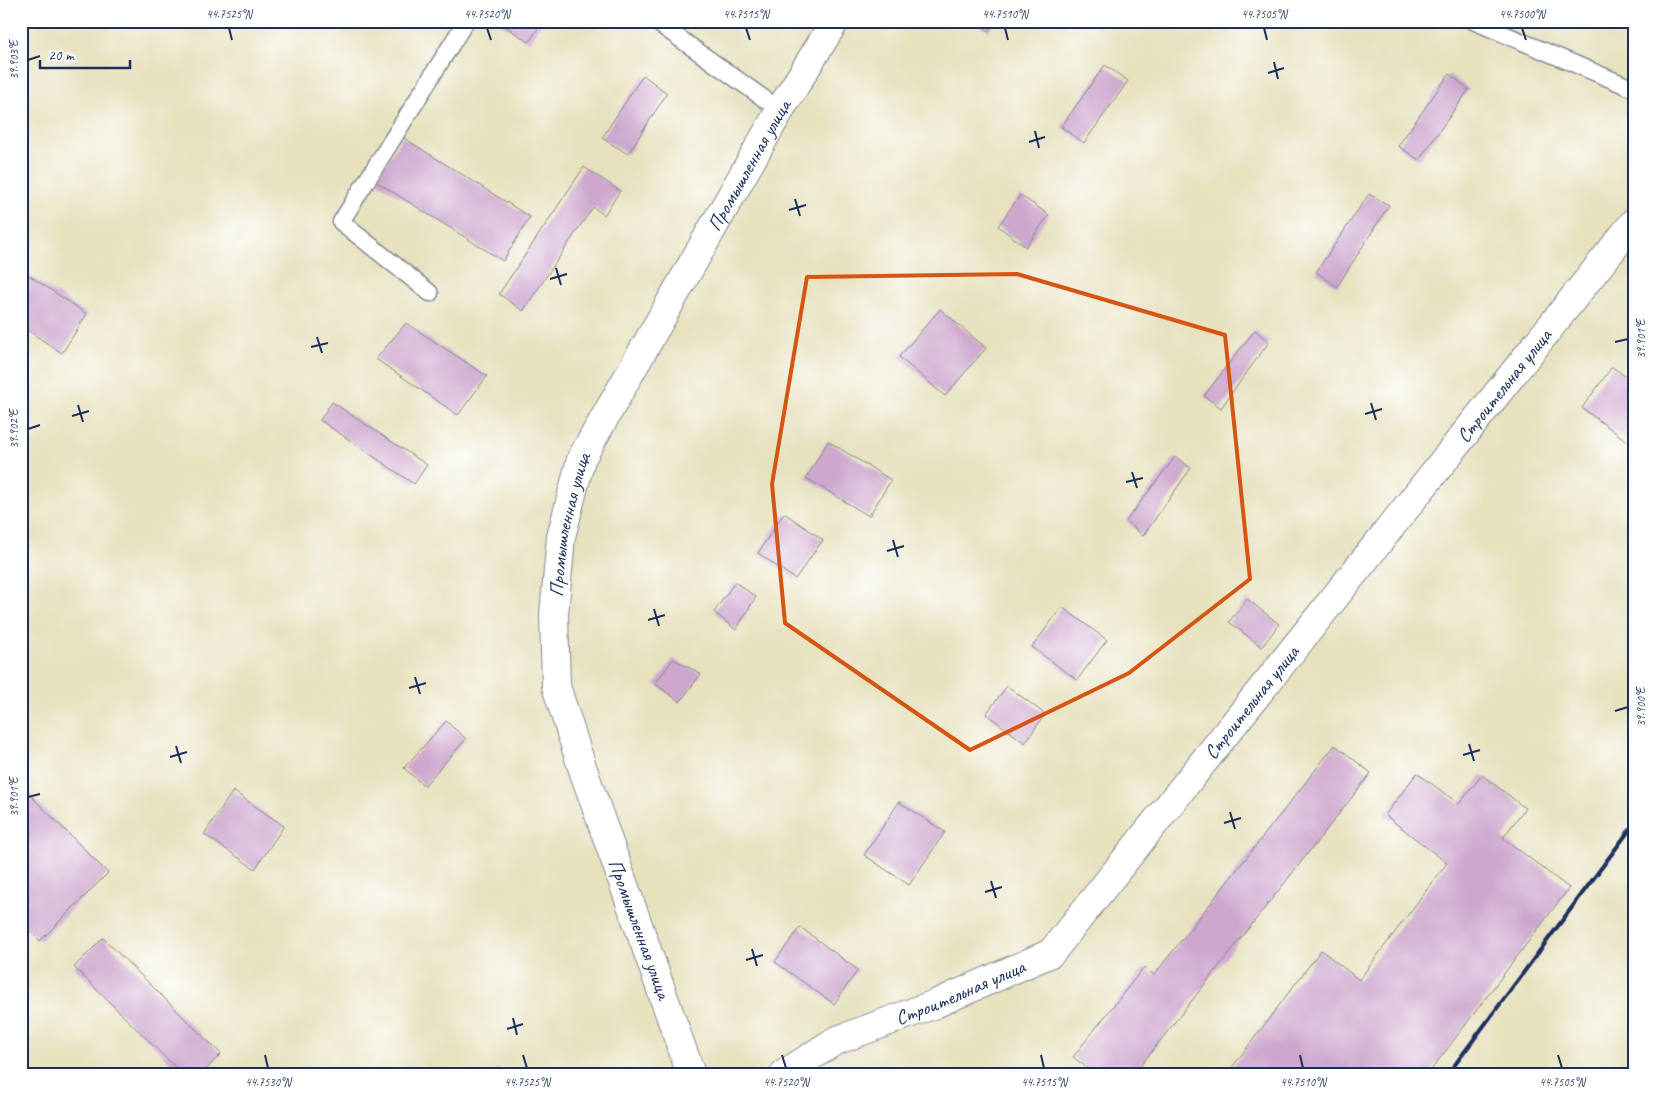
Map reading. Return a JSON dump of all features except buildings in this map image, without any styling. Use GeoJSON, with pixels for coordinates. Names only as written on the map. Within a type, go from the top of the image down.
{"type":"FeatureCollection","features":[{"type":"Feature","properties":{"kind":"street","name":"Промышленная улица"},"geometry":{"type":"LineString","coordinates":[[691,1074],[582,767],[556,686],[554,604],[561,537],[581,460],[780,110],[835,21]]}},
{"type":"Feature","properties":{"kind":"street","name":"Строительная улица"},"geometry":{"type":"LineString","coordinates":[[784,1074],[834,1041],[935,1004],[1051,953],[1634,222]]}},
{"type":"Feature","properties":{"kind":"lane"},"geometry":{"type":"LineString","coordinates":[[430,293],[341,222],[466,21]]}},
{"type":"Feature","properties":{"kind":"lane"},"geometry":{"type":"LineString","coordinates":[[655,21],[780,110]]}},
{"type":"Feature","properties":{"kind":"lane"},"geometry":{"type":"LineString","coordinates":[[1473,21],[1634,89]]}},
{"type":"Feature","properties":{"kind":"highlighted area"},"geometry":{"type":"Polygon","coordinates":[[[1017,274],[1225,335],[1250,579],[1129,673],[970,750],[785,623],[772,484],[807,277],[1017,274]]]}},
{"type":"Feature","properties":{"kind":"railway"},"geometry":{"type":"LineString","coordinates":[[1448,1074],[1634,824]]}}]}
